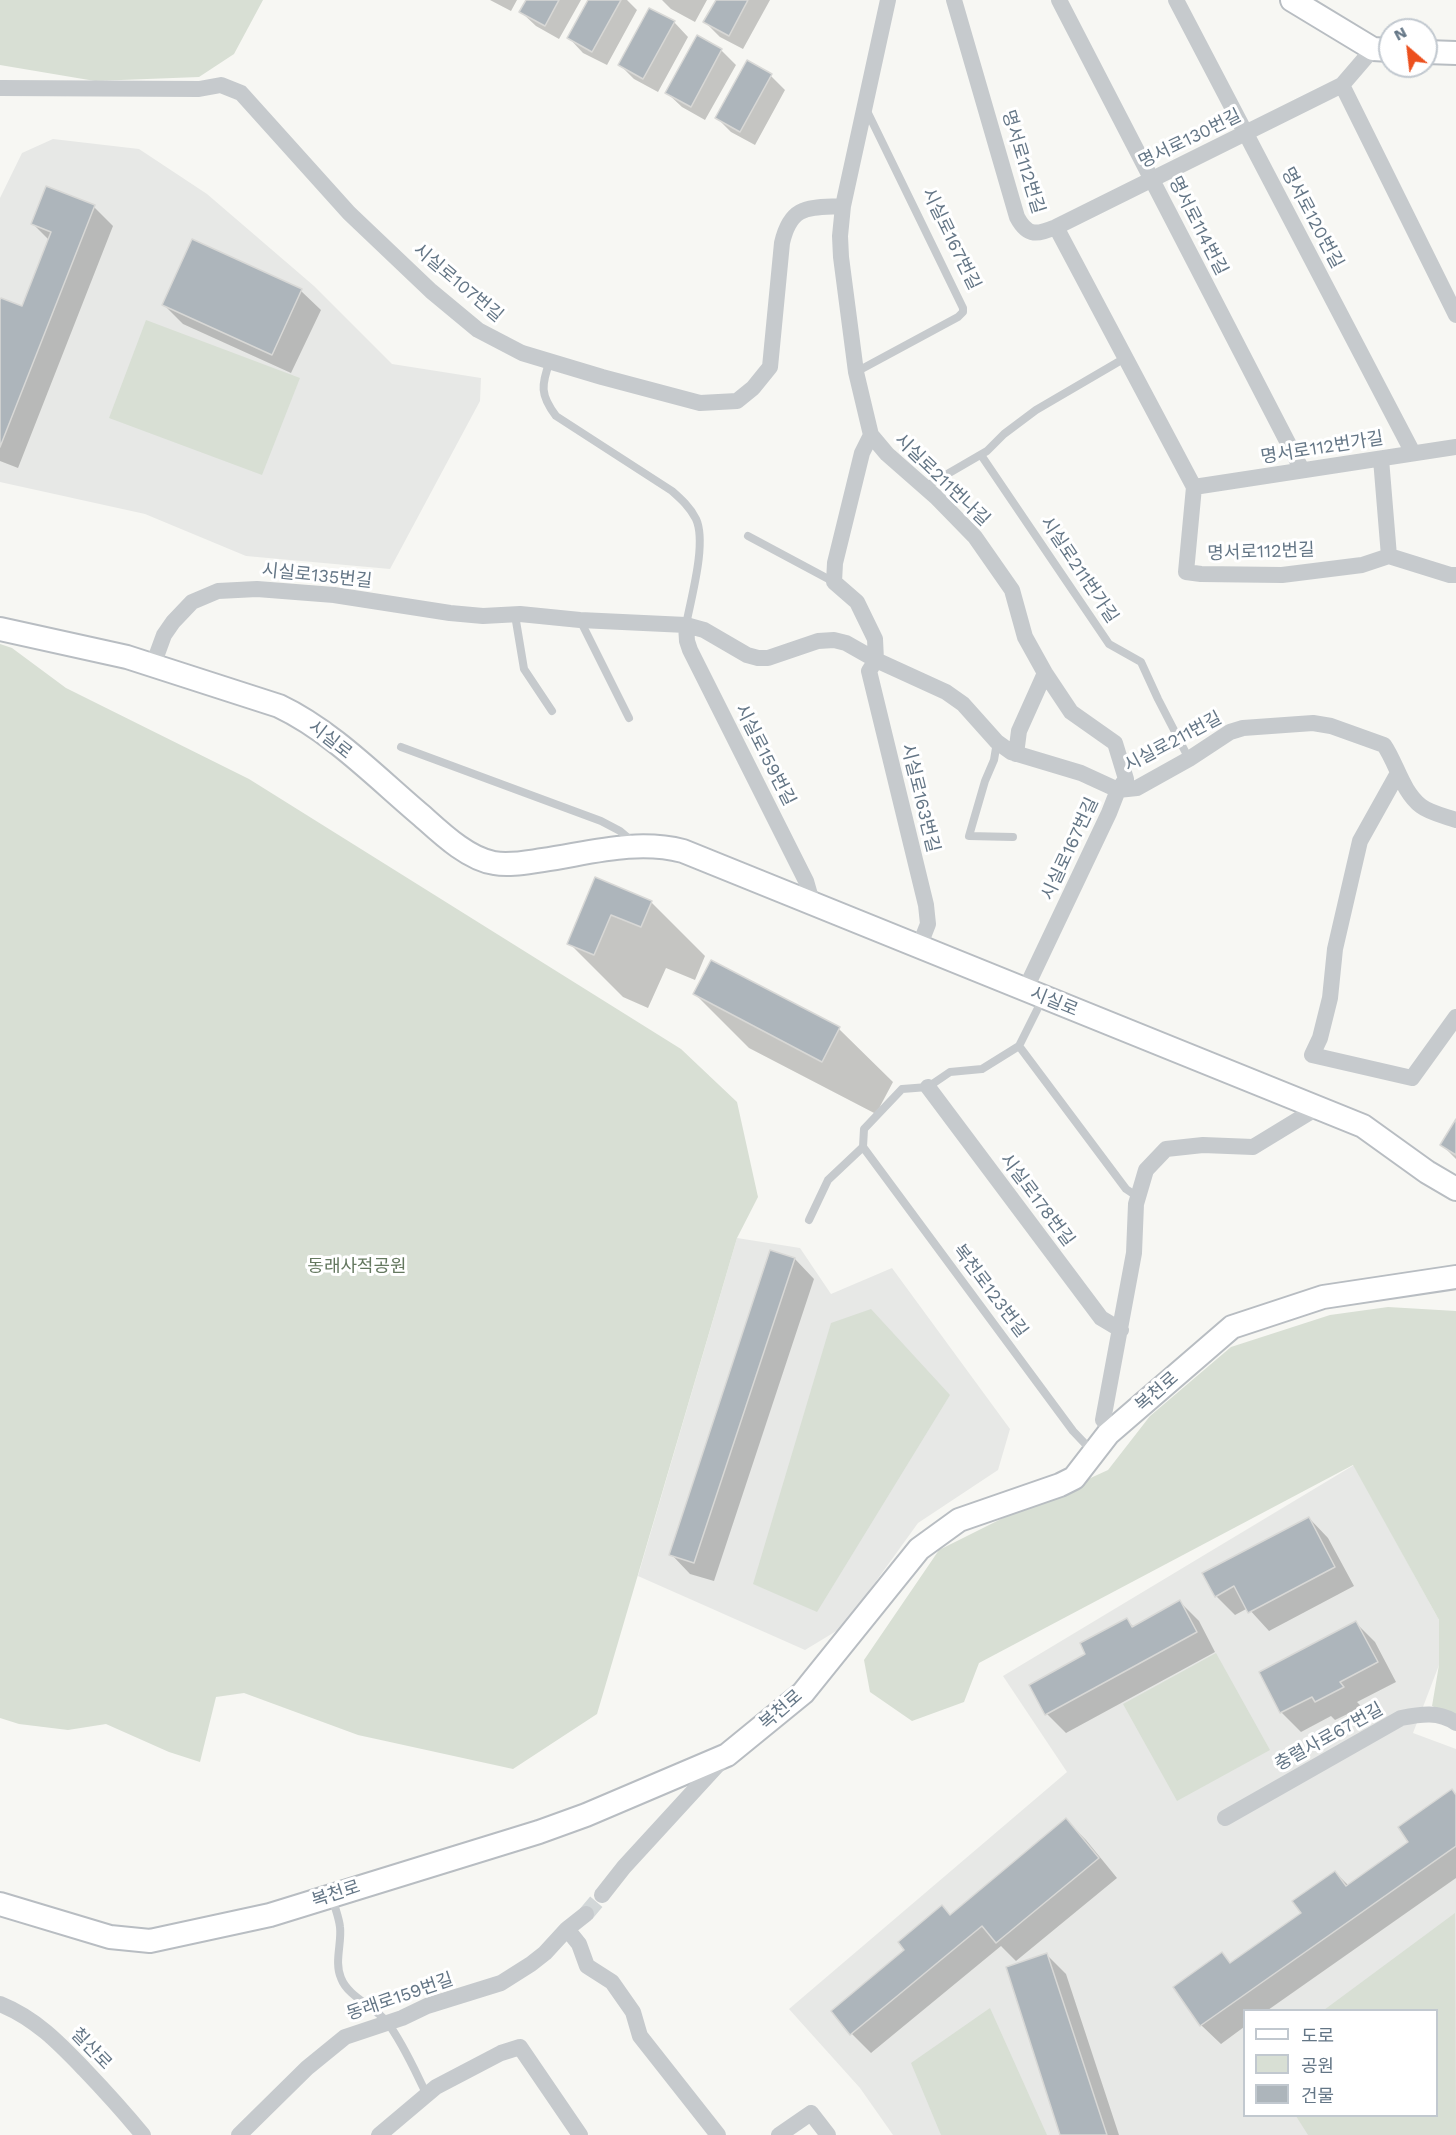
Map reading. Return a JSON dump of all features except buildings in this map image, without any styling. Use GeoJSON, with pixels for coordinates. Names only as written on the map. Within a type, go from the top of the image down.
{"type":"FeatureCollection","features":[{"type":"Feature","properties":{"kind":"street"},"geometry":{"type":"LineString","coordinates":[[876,660],[875,639],[857,602],[834,582],[835,563],[862,453],[871,435],[856,372],[840,236],[843,206],[888,0]]}},
{"type":"Feature","properties":{"kind":"street","name":"명서로112번길"},"geometry":{"type":"LineString","coordinates":[[954,0],[1017,217],[1028,231],[1041,233],[1056,227],[1194,487],[1186,572],[1282,574],[1362,565],[1389,556]]}},
{"type":"Feature","properties":{"kind":"street","name":"명서로114번길"},"geometry":{"type":"LineString","coordinates":[[1059,0],[1302,470]]}},
{"type":"Feature","properties":{"kind":"street","name":"명서로120번길"},"geometry":{"type":"LineString","coordinates":[[1176,0],[1413,453]]}},
{"type":"Feature","properties":{"kind":"street"},"geometry":{"type":"LineString","coordinates":[[1292,0],[1378,47]]}},
{"type":"Feature","properties":{"kind":"street"},"geometry":{"type":"LineString","coordinates":[[1438,52],[1456,53]]}},
{"type":"Feature","properties":{"kind":"street","name":"명서로130번길"},"geometry":{"type":"LineString","coordinates":[[1056,227],[1342,85],[1378,53]]}},
{"type":"Feature","properties":{"kind":"street","name":"시실로107번길"},"geometry":{"type":"LineString","coordinates":[[0,88],[199,88],[221,85],[241,93],[348,213],[431,291],[478,330],[522,352],[602,377],[700,403],[737,401],[753,388],[770,367],[782,243],[788,224],[791,218],[811,208],[843,206]]}},
{"type":"Feature","properties":{"kind":"street"},"geometry":{"type":"LineString","coordinates":[[1342,85],[1456,315]]}},
{"type":"Feature","properties":{"kind":"street","name":"시실로211번나길"},"geometry":{"type":"LineString","coordinates":[[871,435],[886,454],[925,487],[975,537],[1012,590],[1025,638],[1045,673],[1071,712],[1114,743],[1126,779],[1118,790]]}},
{"type":"Feature","properties":{"kind":"street","name":"명서로112번가길"},"geometry":{"type":"LineString","coordinates":[[1194,487],[1456,447]]}},
{"type":"Feature","properties":{"kind":"street"},"geometry":{"type":"LineString","coordinates":[[1381,459],[1389,556],[1456,575]]}},
{"type":"Feature","properties":{"kind":"street","name":"시실로135번길"},"geometry":{"type":"LineString","coordinates":[[153,665],[164,635],[192,602],[218,591],[257,589],[334,595],[483,616],[515,615],[686,625],[704,630],[747,655],[758,658],[768,658],[818,641],[834,640],[846,643],[876,660]]}},
{"type":"Feature","properties":{"kind":"street","name":"시실로159번길"},"geometry":{"type":"LineString","coordinates":[[686,625],[690,650],[806,881],[812,902]]}},
{"type":"Feature","properties":{"kind":"street","name":"시실로"},"geometry":{"type":"LineString","coordinates":[[0,629],[127,657],[279,706],[309,722],[460,848],[493,863],[518,864],[609,848],[638,846],[668,847],[683,851],[1363,1126],[1456,1190]]}},
{"type":"Feature","properties":{"kind":"street","name":"시실로167번길"},"geometry":{"type":"LineString","coordinates":[[876,660],[946,692],[963,704],[997,742],[1016,754],[1081,773],[1118,790],[1034,993]]}},
{"type":"Feature","properties":{"kind":"street","name":"시실로163번길"},"geometry":{"type":"LineString","coordinates":[[876,660],[869,671],[926,905],[928,924],[919,947]]}},
{"type":"Feature","properties":{"kind":"street"},"geometry":{"type":"LineString","coordinates":[[1016,754],[1019,731],[1045,673]]}},
{"type":"Feature","properties":{"kind":"street","name":"시실로211번길"},"geometry":{"type":"LineString","coordinates":[[1118,790],[1137,788],[1189,759],[1230,732],[1269,725],[1313,723],[1331,726],[1384,745],[1407,790],[1423,808],[1456,820]]}},
{"type":"Feature","properties":{"kind":"street"},"geometry":{"type":"LineString","coordinates":[[1398,773],[1360,841],[1335,949],[1330,998],[1320,1038],[1312,1055],[1412,1078],[1456,1017]]}},
{"type":"Feature","properties":{"kind":"street","name":"시실로178번길"},"geometry":{"type":"LineString","coordinates":[[928,1087],[1101,1318],[1120,1330]]}},
{"type":"Feature","properties":{"kind":"street"},"geometry":{"type":"LineString","coordinates":[[1113,1429],[1103,1420],[1134,1253],[1136,1204],[1146,1170],[1166,1149],[1203,1145],[1253,1147],[1317,1108]]}},
{"type":"Feature","properties":{"kind":"street","name":"복천로"},"geometry":{"type":"LineString","coordinates":[[0,1904],[110,1937],[150,1941],[270,1915],[539,1832],[586,1815],[727,1755],[803,1692],[919,1549],[959,1520],[1074,1478],[1113,1429],[1232,1327],[1323,1297],[1456,1277]]}},
{"type":"Feature","properties":{"kind":"street","name":"충렬사로67번길"},"geometry":{"type":"LineString","coordinates":[[1225,1818],[1401,1718],[1424,1713],[1448,1718],[1456,1723]]}},
{"type":"Feature","properties":{"kind":"street"},"geometry":{"type":"LineString","coordinates":[[602,1895],[624,1867],[727,1755]]}},
{"type":"Feature","properties":{"kind":"street","name":"동래로159번길"},"geometry":{"type":"LineString","coordinates":[[239,2135],[307,2068],[345,2037],[427,2006],[501,1983],[531,1964],[586,1914]]}},
{"type":"Feature","properties":{"kind":"street"},"geometry":{"type":"LineString","coordinates":[[567,1929],[579,1944],[587,1966],[612,1982],[633,2012],[640,2036],[718,2135]]}},
{"type":"Feature","properties":{"kind":"street","name":"칠산로"},"geometry":{"type":"LineString","coordinates":[[0,2004],[15,2010],[54,2039],[126,2112],[143,2135]]}},
{"type":"Feature","properties":{"kind":"street"},"geometry":{"type":"LineString","coordinates":[[380,2135],[436,2087],[501,2053],[520,2048],[580,2135]]}},
{"type":"Feature","properties":{"kind":"street"},"geometry":{"type":"LineString","coordinates":[[779,2135],[811,2113],[828,2135]]}},
{"type":"Feature","properties":{"kind":"lane","name":"시실로167번길"},"geometry":{"type":"LineString","coordinates":[[856,372],[958,317],[963,312],[864,106]]}},
{"type":"Feature","properties":{"kind":"lane"},"geometry":{"type":"LineString","coordinates":[[925,487],[981,455],[1036,410],[1125,358]]}},
{"type":"Feature","properties":{"kind":"lane"},"geometry":{"type":"LineString","coordinates":[[550,361],[542,386],[549,407],[556,416],[672,491],[687,505],[695,518],[699,528],[700,544],[686,625]]}},
{"type":"Feature","properties":{"kind":"lane","name":"시실로211번가길"},"geometry":{"type":"LineString","coordinates":[[981,455],[1109,644],[1141,662],[1189,759]]}},
{"type":"Feature","properties":{"kind":"lane"},"geometry":{"type":"LineString","coordinates":[[748,536],[834,582]]}},
{"type":"Feature","properties":{"kind":"lane"},"geometry":{"type":"LineString","coordinates":[[515,615],[524,669],[552,711]]}},
{"type":"Feature","properties":{"kind":"lane"},"geometry":{"type":"LineString","coordinates":[[579,620],[629,718]]}},
{"type":"Feature","properties":{"kind":"lane"},"geometry":{"type":"LineString","coordinates":[[997,742],[994,760],[985,781],[969,836],[1013,837]]}},
{"type":"Feature","properties":{"kind":"lane"},"geometry":{"type":"LineString","coordinates":[[401,747],[601,820],[620,831],[638,846]]}},
{"type":"Feature","properties":{"kind":"lane"},"geometry":{"type":"LineString","coordinates":[[809,1220],[828,1180],[863,1147],[864,1129],[902,1089],[928,1087],[951,1072],[982,1069],[1019,1046],[1034,993]]}},
{"type":"Feature","properties":{"kind":"lane"},"geometry":{"type":"LineString","coordinates":[[1019,1046],[1126,1188],[1138,1197]]}},
{"type":"Feature","properties":{"kind":"lane","name":"복천로123번길"},"geometry":{"type":"LineString","coordinates":[[863,1147],[1073,1431],[1094,1452]]}},
{"type":"Feature","properties":{"kind":"lane"},"geometry":{"type":"LineString","coordinates":[[332,1896],[340,1927],[339,1969],[341,1979],[356,1996],[387,2023],[427,2095]]}},
{"type":"Feature","properties":{"kind":"shaded area"},"geometry":{"type":"Polygon","coordinates":[[[53,139],[139,149],[207,194],[314,286],[392,364],[481,378],[480,401],[390,569],[246,556],[145,514],[0,482],[0,198],[22,153],[53,139]]]}},
{"type":"Feature","properties":{"kind":"shaded area"},"geometry":{"type":"Polygon","coordinates":[[[737,1238],[800,1248],[831,1294],[892,1268],[1010,1429],[998,1470],[918,1523],[843,1627],[805,1650],[638,1576],[737,1238]]]}},
{"type":"Feature","properties":{"kind":"shaded area"},"geometry":{"type":"Polygon","coordinates":[[[1354,1465],[1439,1620],[1439,1665],[1413,1733],[1456,1749],[1456,2135],[893,2135],[860,2088],[789,2009],[1067,1772],[1003,1676],[1354,1465]]]}},
{"type":"Feature","properties":{"kind":"green space"},"geometry":{"type":"Polygon","coordinates":[[[0,0],[263,0],[234,54],[199,77],[95,81],[0,65],[0,0]]]}},
{"type":"Feature","properties":{"kind":"green space"},"geometry":{"type":"Polygon","coordinates":[[[146,320],[300,378],[262,475],[109,418],[146,320]]]}},
{"type":"Feature","properties":{"kind":"green space","name":"동래사적공원"},"geometry":{"type":"Polygon","coordinates":[[[0,644],[12,648],[66,688],[249,779],[681,1049],[737,1102],[758,1197],[737,1238],[597,1714],[513,1769],[358,1735],[244,1693],[216,1697],[200,1762],[169,1752],[106,1724],[68,1730],[19,1724],[0,1718],[0,644]]]}},
{"type":"Feature","properties":{"kind":"green space"},"geometry":{"type":"Polygon","coordinates":[[[1388,1307],[1456,1311],[1456,1717],[1432,1706],[1439,1665],[1439,1620],[1353,1465],[979,1663],[964,1702],[912,1721],[870,1692],[864,1660],[939,1550],[1108,1470],[1150,1416],[1231,1347],[1330,1315],[1388,1307]]]}},
{"type":"Feature","properties":{"kind":"green space"},"geometry":{"type":"Polygon","coordinates":[[[871,1309],[950,1395],[817,1612],[753,1584],[831,1323],[871,1309]]]}},
{"type":"Feature","properties":{"kind":"green space"},"geometry":{"type":"Polygon","coordinates":[[[1216,1653],[1270,1750],[1177,1801],[1123,1704],[1216,1653]]]}},
{"type":"Feature","properties":{"kind":"green space"},"geometry":{"type":"Polygon","coordinates":[[[1455,1913],[1456,2135],[1308,2135],[1297,2117],[1438,2117],[1438,2009],[1325,2009],[1455,1913]]]}},
{"type":"Feature","properties":{"kind":"green space"},"geometry":{"type":"Polygon","coordinates":[[[990,2008],[1047,2135],[941,2135],[911,2063],[990,2008]]]}},
{"type":"Feature","properties":{"kind":"tunnel"},"geometry":{"type":"LineString","coordinates":[[586,1914],[602,1895]]}}]}
